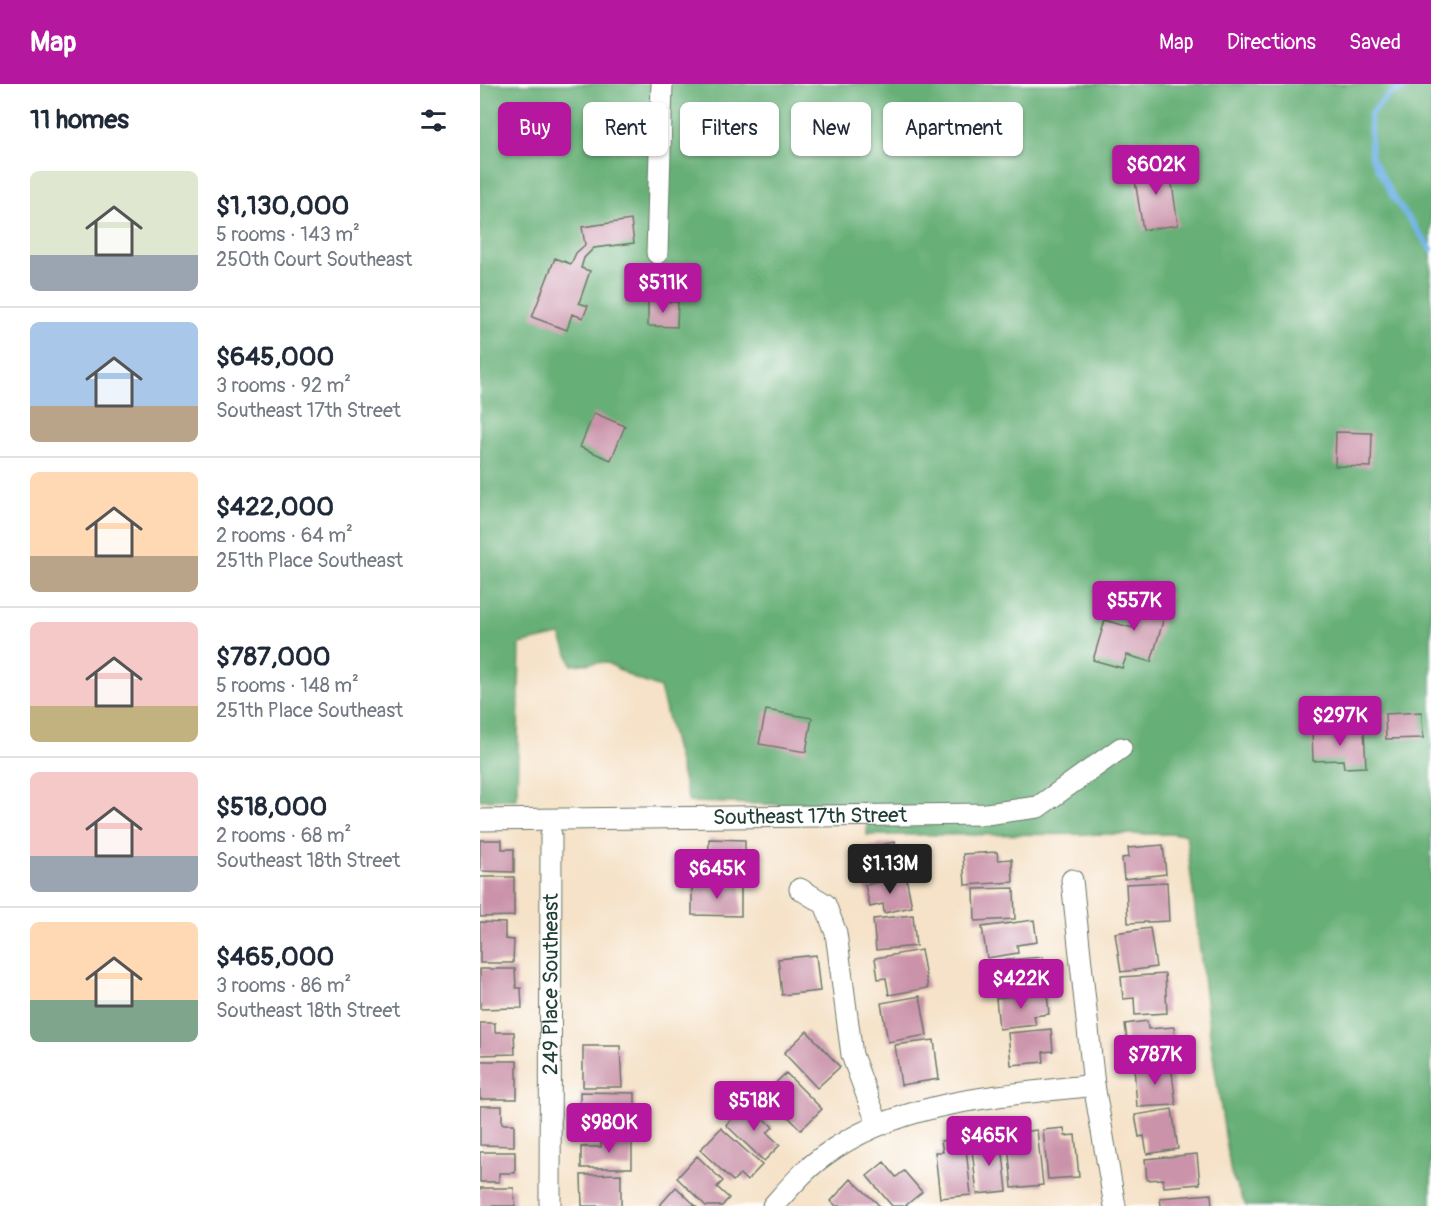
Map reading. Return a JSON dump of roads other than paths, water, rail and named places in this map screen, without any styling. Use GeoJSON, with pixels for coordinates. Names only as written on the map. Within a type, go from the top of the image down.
{"type":"FeatureCollection","features":[{"type":"Feature","properties":{"kind":"street"},"geometry":{"type":"LineString","coordinates":[[657,253],[662,84]]}},
{"type":"Feature","properties":{"kind":"street","name":"Southeast 17th Street"},"geometry":{"type":"LineString","coordinates":[[480,820],[986,814],[1038,807],[1121,748]]}},
{"type":"Feature","properties":{"kind":"street","name":"249 Place Southeast"},"geometry":{"type":"LineString","coordinates":[[550,1206],[551,835]]}},
{"type":"Feature","properties":{"kind":"street"},"geometry":{"type":"LineString","coordinates":[[1072,880],[1094,1085],[1115,1206]]}},
{"type":"Feature","properties":{"kind":"street"},"geometry":{"type":"LineString","coordinates":[[800,889],[825,904],[836,933],[852,1055],[878,1125]]}},
{"type":"Feature","properties":{"kind":"street"},"geometry":{"type":"LineString","coordinates":[[773,1206],[800,1176],[825,1155],[878,1125],[965,1102],[1094,1085]]}},
{"type":"Feature","properties":{"kind":"waterway"},"geometry":{"type":"LineString","coordinates":[[1416,84],[1388,95],[1370,115],[1371,156],[1393,197],[1431,249]]}}]}
